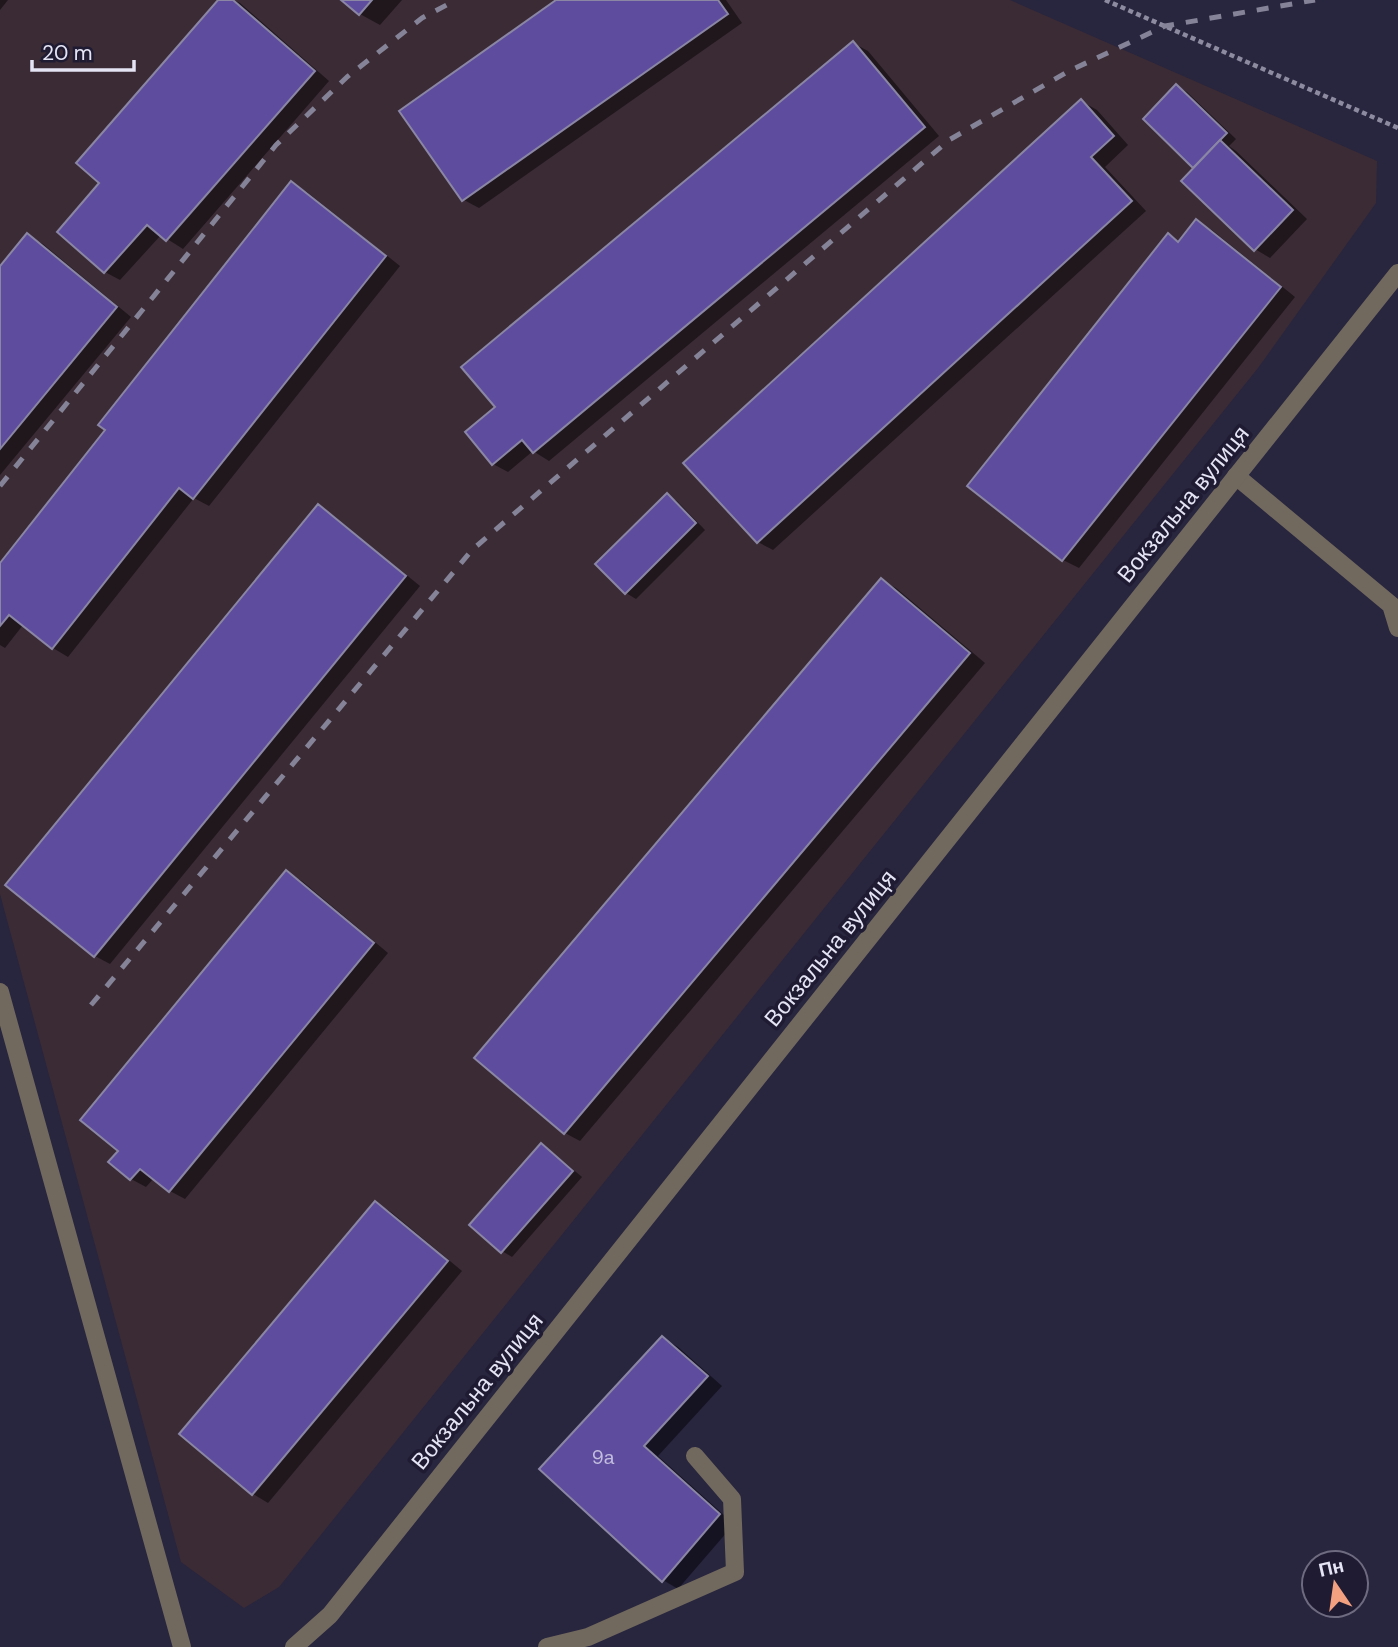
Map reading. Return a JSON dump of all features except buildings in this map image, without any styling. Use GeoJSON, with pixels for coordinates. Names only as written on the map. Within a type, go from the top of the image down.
{"type":"FeatureCollection","features":[{"type":"Feature","properties":{"kind":"street","name":"Вокзальна вулиця"},"geometry":{"type":"LineString","coordinates":[[294,1647],[339,1604],[1398,273]]}},
{"type":"Feature","properties":{"kind":"street"},"geometry":{"type":"LineString","coordinates":[[1236,476],[1391,605],[1398,628]]}},
{"type":"Feature","properties":{"kind":"street"},"geometry":{"type":"LineString","coordinates":[[0,992],[182,1647]]}},
{"type":"Feature","properties":{"kind":"street"},"geometry":{"type":"LineString","coordinates":[[547,1647],[588,1637],[735,1572],[733,1499],[695,1456]]}},
{"type":"Feature","properties":{"kind":"path"},"geometry":{"type":"LineString","coordinates":[[1105,0],[1398,128]]}},
{"type":"Feature","properties":{"kind":"shaded area"},"geometry":{"type":"Polygon","coordinates":[[[0,0],[1010,0],[1377,161],[1376,203],[1258,368],[279,1587],[244,1608],[181,1562],[0,894],[0,0]]]}},
{"type":"Feature","properties":{"kind":"railway"},"geometry":{"type":"LineString","coordinates":[[0,486],[276,145],[347,77],[422,18],[456,0]]}},
{"type":"Feature","properties":{"kind":"railway"},"geometry":{"type":"LineString","coordinates":[[91,1005],[472,550],[949,140],[1069,71],[1165,26],[1315,0]]}}]}
